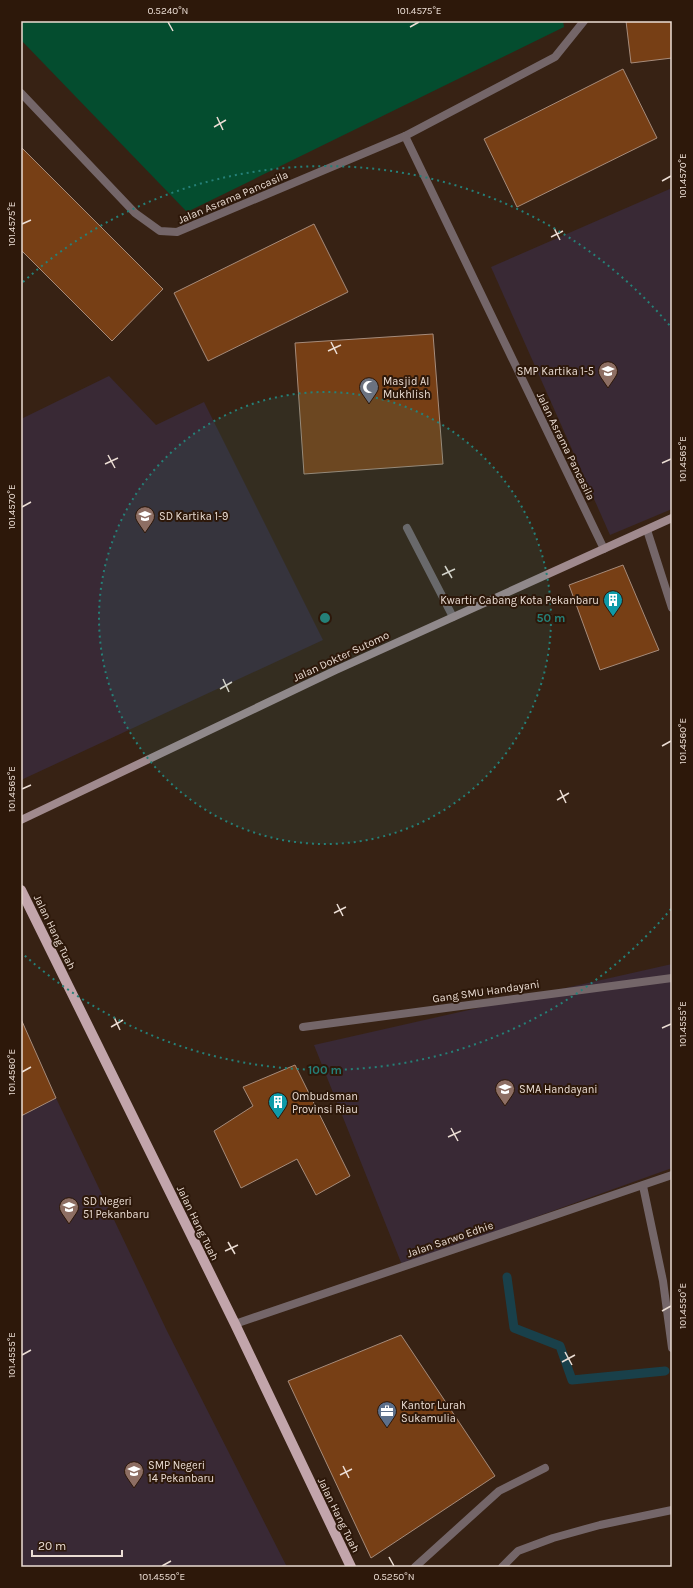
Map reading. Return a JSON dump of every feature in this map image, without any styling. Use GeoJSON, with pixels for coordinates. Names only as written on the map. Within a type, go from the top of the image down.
{"type":"FeatureCollection","features":[{"type":"Feature","properties":{"kind":"main road","name":"Jalan Dokter Sutomo"},"geometry":{"type":"LineString","coordinates":[[21,820],[336,670],[672,518]]}},
{"type":"Feature","properties":{"kind":"main road","name":"Jalan Hang Tuah"},"geometry":{"type":"LineString","coordinates":[[21,890],[235,1324],[351,1567]]}},
{"type":"Feature","properties":{"kind":"street","name":"Jalan Asrama Pancasila"},"geometry":{"type":"LineString","coordinates":[[21,93],[135,213],[160,231],[177,232],[405,136],[555,58],[584,21]]}},
{"type":"Feature","properties":{"kind":"street","name":"Jalan Asrama Pancasila"},"geometry":{"type":"LineString","coordinates":[[405,136],[604,550]]}},
{"type":"Feature","properties":{"kind":"street"},"geometry":{"type":"LineString","coordinates":[[407,528],[453,617]]}},
{"type":"Feature","properties":{"kind":"street"},"geometry":{"type":"LineString","coordinates":[[647,530],[672,608]]}},
{"type":"Feature","properties":{"kind":"street","name":"Gang SMU Handayani"},"geometry":{"type":"LineString","coordinates":[[302,1027],[672,978]]}},
{"type":"Feature","properties":{"kind":"street","name":"Jalan Sarwo Edhie"},"geometry":{"type":"LineString","coordinates":[[235,1324],[672,1175]]}},
{"type":"Feature","properties":{"kind":"street"},"geometry":{"type":"LineString","coordinates":[[643,1186],[663,1281],[672,1348]]}},
{"type":"Feature","properties":{"kind":"street"},"geometry":{"type":"LineString","coordinates":[[415,1567],[499,1491],[545,1468]]}},
{"type":"Feature","properties":{"kind":"street"},"geometry":{"type":"LineString","coordinates":[[502,1567],[518,1551],[554,1538],[600,1525],[672,1510]]}},
{"type":"Feature","properties":{"kind":"shaded area","name":"SMP Kartika 1-5"},"geometry":{"type":"Polygon","coordinates":[[[672,188],[672,509],[610,535],[491,267],[672,188]]]}},
{"type":"Feature","properties":{"kind":"shaded area","name":"SD Kartika 1-9"},"geometry":{"type":"Polygon","coordinates":[[[109,376],[156,425],[204,402],[323,640],[21,780],[21,419],[109,376]]]}},
{"type":"Feature","properties":{"kind":"shaded area","name":"SMA Handayani"},"geometry":{"type":"Polygon","coordinates":[[[672,964],[672,1168],[402,1265],[314,1045],[672,964]]]}},
{"type":"Feature","properties":{"kind":"shaded area","name":"SMP Negeri 14 Pekanbaru"},"geometry":{"type":"Polygon","coordinates":[[[56,1098],[167,1331],[287,1567],[21,1567],[21,1116],[56,1098]]]}},
{"type":"Feature","properties":{"kind":"green space"},"geometry":{"type":"Polygon","coordinates":[[[21,21],[563,21],[564,27],[187,212],[21,40],[21,21]]]}},
{"type":"Feature","properties":{"kind":"building"},"geometry":{"type":"Polygon","coordinates":[[[626,21],[672,21],[672,58],[631,63],[626,21]]]}},
{"type":"Feature","properties":{"kind":"building"},"geometry":{"type":"Polygon","coordinates":[[[623,69],[657,138],[517,207],[484,139],[623,69]]]}},
{"type":"Feature","properties":{"kind":"building"},"geometry":{"type":"Polygon","coordinates":[[[21,147],[163,289],[112,341],[21,250],[21,147]]]}},
{"type":"Feature","properties":{"kind":"building"},"geometry":{"type":"Polygon","coordinates":[[[314,224],[348,292],[208,361],[174,293],[314,224]]]}},
{"type":"Feature","properties":{"kind":"building","name":"Masjid Al Mukhlish"},"geometry":{"type":"Polygon","coordinates":[[[433,334],[443,464],[304,474],[295,343],[433,334]]]}},
{"type":"Feature","properties":{"kind":"building","name":"Kwartir Cabang Kota Pekanbaru"},"geometry":{"type":"Polygon","coordinates":[[[623,565],[659,650],[600,670],[569,585],[623,565]]]}},
{"type":"Feature","properties":{"kind":"building"},"geometry":{"type":"Polygon","coordinates":[[[21,1019],[56,1098],[21,1116],[21,1019]]]}},
{"type":"Feature","properties":{"kind":"building","name":"Ombudsman Provinsi Riau"},"geometry":{"type":"Polygon","coordinates":[[[295,1065],[350,1176],[316,1195],[297,1159],[241,1188],[214,1131],[253,1106],[243,1087],[295,1065]]]}},
{"type":"Feature","properties":{"kind":"building","name":"Kantor Lurah Sukamulia"},"geometry":{"type":"Polygon","coordinates":[[[401,1335],[495,1476],[371,1558],[288,1381],[401,1335]]]}},
{"type":"Feature","properties":{"kind":"waterway"},"geometry":{"type":"LineString","coordinates":[[507,1277],[514,1328],[560,1346],[572,1380],[665,1371]]}},
{"type":"Feature","properties":{"kind":"place","name":"SMP Kartika 1-5"},"geometry":{"type":"Point","coordinates":[608,388]}},
{"type":"Feature","properties":{"kind":"place","name":"Masjid Al Mukhlish"},"geometry":{"type":"Point","coordinates":[369,404]}},
{"type":"Feature","properties":{"kind":"place","name":"SD Kartika 1-9"},"geometry":{"type":"Point","coordinates":[145,533]}},
{"type":"Feature","properties":{"kind":"place","name":"Kwartir Cabang Kota Pekanbaru"},"geometry":{"type":"Point","coordinates":[613,617]}},
{"type":"Feature","properties":{"kind":"place","name":"SMA Handayani"},"geometry":{"type":"Point","coordinates":[505,1106]}},
{"type":"Feature","properties":{"kind":"place","name":"Ombudsman Provinsi Riau"},"geometry":{"type":"Point","coordinates":[278,1119]}},
{"type":"Feature","properties":{"kind":"place","name":"SD Negeri 51 Pekanbaru"},"geometry":{"type":"Point","coordinates":[69,1224]}},
{"type":"Feature","properties":{"kind":"place","name":"Kantor Lurah Sukamulia"},"geometry":{"type":"Point","coordinates":[387,1428]}},
{"type":"Feature","properties":{"kind":"place","name":"SMP Negeri 14 Pekanbaru"},"geometry":{"type":"Point","coordinates":[134,1488]}}]}
